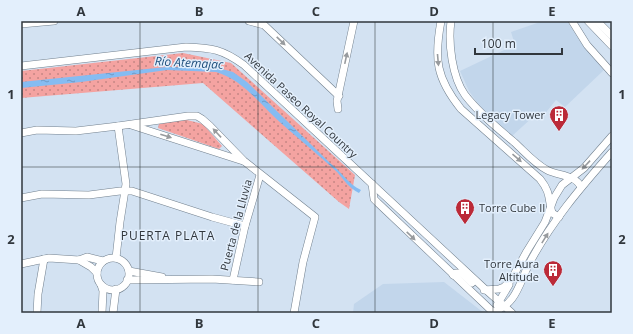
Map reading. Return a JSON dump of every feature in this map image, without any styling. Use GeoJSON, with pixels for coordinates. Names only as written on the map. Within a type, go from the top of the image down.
{"type":"FeatureCollection","features":[{"type":"Feature","properties":{"kind":"street"},"geometry":{"type":"LineString","coordinates":[[21,24],[54,21]]}},
{"type":"Feature","properties":{"kind":"street"},"geometry":{"type":"LineString","coordinates":[[249,21],[265,23],[338,96]]}},
{"type":"Feature","properties":{"kind":"street"},"geometry":{"type":"LineString","coordinates":[[338,109],[338,96],[354,21]]}},
{"type":"Feature","properties":{"kind":"street"},"geometry":{"type":"LineString","coordinates":[[441,21],[438,45],[438,65],[441,78],[450,95],[461,109],[540,179],[549,194],[551,208],[554,215],[559,217]]}},
{"type":"Feature","properties":{"kind":"street"},"geometry":{"type":"LineString","coordinates":[[451,21],[450,45],[454,66],[460,86],[470,100],[491,122],[540,165],[554,173],[578,180],[581,187]]}},
{"type":"Feature","properties":{"kind":"street"},"geometry":{"type":"LineString","coordinates":[[572,21],[581,37],[610,70]]}},
{"type":"Feature","properties":{"kind":"street"},"geometry":{"type":"LineString","coordinates":[[588,21],[612,46]]}},
{"type":"Feature","properties":{"kind":"street"},"geometry":{"type":"LineString","coordinates":[[598,21],[612,36]]}},
{"type":"Feature","properties":{"kind":"street"},"geometry":{"type":"LineString","coordinates":[[438,45],[450,45]]}},
{"type":"Feature","properties":{"kind":"street","name":"Avenida Paseo Royal Country"},"geometry":{"type":"LineString","coordinates":[[21,66],[186,47],[213,48],[231,56],[244,65],[428,235],[498,302],[512,313]]}},
{"type":"Feature","properties":{"kind":"street"},"geometry":{"type":"LineString","coordinates":[[461,109],[470,100]]}},
{"type":"Feature","properties":{"kind":"street"},"geometry":{"type":"LineString","coordinates":[[21,133],[36,130],[76,131],[197,116],[210,126],[260,175],[315,217],[303,262],[294,313]]}},
{"type":"Feature","properties":{"kind":"street"},"geometry":{"type":"LineString","coordinates":[[128,124],[244,161]]}},
{"type":"Feature","properties":{"kind":"street"},"geometry":{"type":"LineString","coordinates":[[116,258],[120,222],[126,191],[118,126]]}},
{"type":"Feature","properties":{"kind":"street"},"geometry":{"type":"LineString","coordinates":[[493,312],[545,222],[554,198],[562,185],[584,168],[612,136]]}},
{"type":"Feature","properties":{"kind":"street"},"geometry":{"type":"LineString","coordinates":[[493,312],[511,302],[533,257],[559,217],[581,187],[612,152]]}},
{"type":"Feature","properties":{"kind":"street","name":"Puerta de la Lluvia"},"geometry":{"type":"LineString","coordinates":[[233,280],[245,226],[260,175]]}},
{"type":"Feature","properties":{"kind":"street"},"geometry":{"type":"LineString","coordinates":[[372,184],[374,199],[452,275],[493,312]]}},
{"type":"Feature","properties":{"kind":"street"},"geometry":{"type":"LineString","coordinates":[[21,198],[42,194],[89,195],[126,191],[147,195],[212,217],[245,226]]}},
{"type":"Feature","properties":{"kind":"street"},"geometry":{"type":"LineString","coordinates":[[400,225],[406,222],[419,233],[428,235]]}},
{"type":"Feature","properties":{"kind":"street"},"geometry":{"type":"LineString","coordinates":[[21,264],[52,258],[79,260],[88,257],[103,261]]}},
{"type":"Feature","properties":{"kind":"street"},"geometry":{"type":"LineString","coordinates":[[101,285],[105,288],[116,289],[125,285],[129,271],[124,263],[116,258],[107,259],[100,264],[97,273],[98,279],[103,291],[102,313]]}},
{"type":"Feature","properties":{"kind":"street"},"geometry":{"type":"LineString","coordinates":[[37,313],[38,294],[44,259]]}},
{"type":"Feature","properties":{"kind":"street"},"geometry":{"type":"LineString","coordinates":[[79,260],[91,267],[97,273]]}},
{"type":"Feature","properties":{"kind":"street"},"geometry":{"type":"LineString","coordinates":[[129,271],[172,279]]}},
{"type":"Feature","properties":{"kind":"street"},"geometry":{"type":"LineString","coordinates":[[452,275],[456,272],[461,273],[477,288],[486,290],[499,289],[504,287],[512,280]]}},
{"type":"Feature","properties":{"kind":"street"},"geometry":{"type":"LineString","coordinates":[[127,280],[153,281],[172,279],[259,282]]}},
{"type":"Feature","properties":{"kind":"street"},"geometry":{"type":"LineString","coordinates":[[113,313],[116,289]]}},
{"type":"Feature","properties":{"kind":"shaded area"},"geometry":{"type":"Polygon","coordinates":[[[543,21],[567,21],[579,40],[604,70],[565,107],[556,100],[539,121],[534,116],[512,136],[490,117],[476,101],[469,91],[460,71],[515,45],[511,32],[543,21]]]}},
{"type":"Feature","properties":{"kind":"shaded area"},"geometry":{"type":"Polygon","coordinates":[[[183,53],[231,63],[355,175],[349,209],[339,202],[203,83],[21,98],[21,71],[183,53]]]}},
{"type":"Feature","properties":{"kind":"shaded area"},"geometry":{"type":"Polygon","coordinates":[[[183,119],[203,124],[222,146],[219,149],[158,128],[159,124],[183,119]]]}},
{"type":"Feature","properties":{"kind":"shaded area"},"geometry":{"type":"Polygon","coordinates":[[[444,282],[484,313],[353,313],[354,304],[383,284],[444,282]]]}},
{"type":"Feature","properties":{"kind":"water"},"geometry":{"type":"Polygon","coordinates":[[[166,67],[210,67],[233,72],[247,82],[348,181],[361,190],[359,193],[349,186],[337,172],[275,118],[244,88],[235,81],[216,72],[167,70],[81,82],[21,88],[21,82],[166,67]]]}},
{"type":"Feature","properties":{"kind":"place","name":"Legacy Tower"},"geometry":{"type":"Point","coordinates":[559,132]}},
{"type":"Feature","properties":{"kind":"place","name":"Torre Cube II"},"geometry":{"type":"Point","coordinates":[465,225]}},
{"type":"Feature","properties":{"kind":"place","name":"Torre Aura Altitude"},"geometry":{"type":"Point","coordinates":[553,287]}},
{"type":"Feature","properties":{"kind":"district","name":"PUERTA PLATA"},"geometry":{"type":"Point","coordinates":[168,236]}},
{"type":"Feature","properties":{"kind":"water label","name":"Río Atemajac"},"geometry":{"type":"Point","coordinates":[189,63]}}]}
